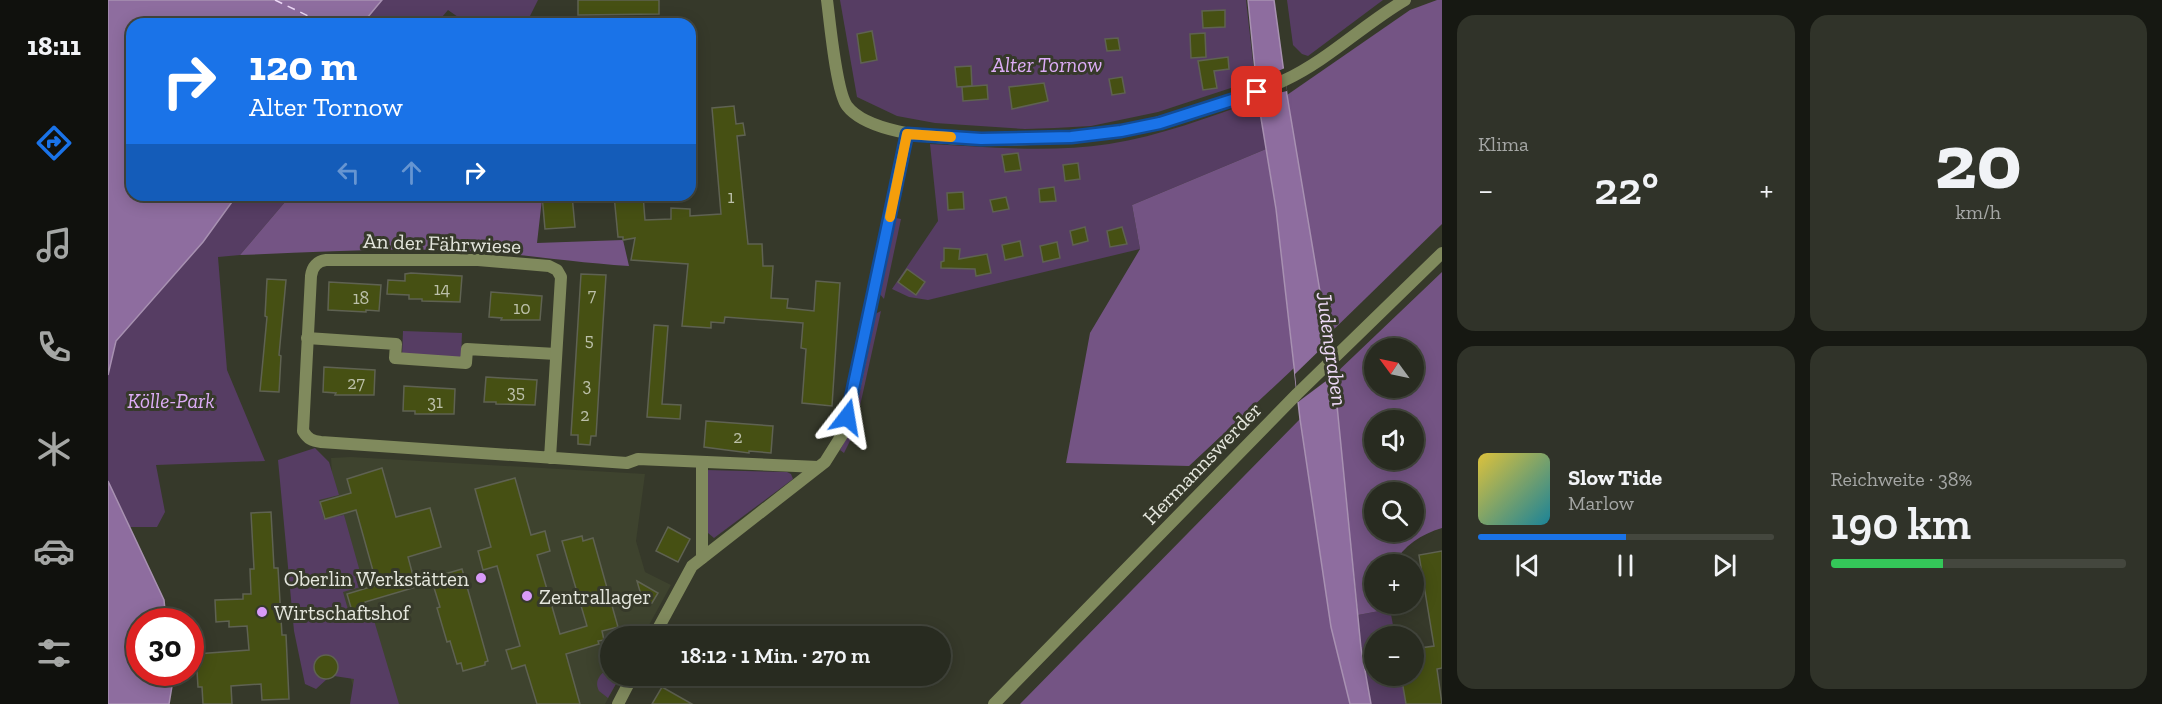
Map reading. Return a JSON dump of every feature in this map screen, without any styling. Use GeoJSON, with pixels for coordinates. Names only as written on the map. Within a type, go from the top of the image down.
{"type":"FeatureCollection","features":[{"type":"Feature","properties":{"kind":"street"},"geometry":{"type":"LineString","coordinates":[[827,0],[841,96],[853,113],[907,134],[981,139],[1071,137],[1121,131],[1160,123],[1257,92],[1305,69],[1406,0]]}},
{"type":"Feature","properties":{"kind":"street"},"geometry":{"type":"LineString","coordinates":[[659,626],[692,566],[818,467],[832,453],[842,435],[852,399],[907,134]]}},
{"type":"Feature","properties":{"kind":"street","name":"Hermannswerder"},"geometry":{"type":"LineString","coordinates":[[994,704],[1297,394],[1442,253]]}},
{"type":"Feature","properties":{"kind":"street","name":"An der Fährwiese"},"geometry":{"type":"LineString","coordinates":[[550,458],[561,277],[557,270],[549,266],[478,260],[321,261],[312,269],[303,431],[310,439],[321,442],[550,458],[627,463],[638,459],[818,467]]}},
{"type":"Feature","properties":{"kind":"street"},"geometry":{"type":"LineString","coordinates":[[308,339],[396,344],[395,358],[466,363],[467,349],[556,354]]}},
{"type":"Feature","properties":{"kind":"street"},"geometry":{"type":"LineString","coordinates":[[702,462],[702,558]]}},
{"type":"Feature","properties":{"kind":"street"},"geometry":{"type":"LineString","coordinates":[[618,704],[627,686]]}},
{"type":"Feature","properties":{"kind":"shaded area"},"geometry":{"type":"Polygon","coordinates":[[[108,0],[382,0],[367,18],[126,18],[126,201],[233,201],[203,242],[116,341],[108,375],[108,0]]]}},
{"type":"Feature","properties":{"kind":"shaded area"},"geometry":{"type":"Polygon","coordinates":[[[1248,0],[1274,0],[1287,95],[1334,375],[1364,665],[1364,686],[1368,686],[1371,704],[1350,704],[1331,627],[1300,419],[1276,209],[1258,100],[1248,0]]]}},
{"type":"Feature","properties":{"kind":"shaded area"},"geometry":{"type":"Polygon","coordinates":[[[1442,0],[1442,224],[1327,336],[1287,95],[1410,10],[1442,0]]]}},
{"type":"Feature","properties":{"kind":"shaded area"},"geometry":{"type":"Polygon","coordinates":[[[1266,149],[1276,209],[1294,368],[1189,466],[1066,463],[1090,333],[1140,249],[1132,205],[1266,149]]]}},
{"type":"Feature","properties":{"kind":"shaded area"},"geometry":{"type":"Polygon","coordinates":[[[286,201],[542,201],[537,243],[623,240],[629,266],[457,250],[364,250],[240,255],[286,201]]]}},
{"type":"Feature","properties":{"kind":"shaded area"},"geometry":{"type":"Polygon","coordinates":[[[1442,272],[1442,528],[1424,536],[1424,482],[1364,482],[1364,542],[1414,542],[1400,554],[1364,554],[1364,614],[1358,615],[1334,375],[1364,346],[1364,398],[1424,398],[1424,338],[1373,338],[1442,272]]]}},
{"type":"Feature","properties":{"kind":"shaded area"},"geometry":{"type":"Polygon","coordinates":[[[1300,419],[1331,627],[1350,704],[1020,704],[1300,419]]]}},
{"type":"Feature","properties":{"kind":"shaded area","name":"Oberlin Werkstätten"},"geometry":{"type":"Polygon","coordinates":[[[351,457],[645,474],[636,541],[645,572],[671,585],[648,626],[600,626],[600,686],[615,686],[605,704],[358,704],[299,493],[333,490],[331,458],[351,457]]]}},
{"type":"Feature","properties":{"kind":"shaded area"},"geometry":{"type":"Polygon","coordinates":[[[108,481],[164,600],[165,608],[126,608],[126,686],[172,686],[169,704],[108,704],[108,481]]]}},
{"type":"Feature","properties":{"kind":"green space"},"geometry":{"type":"Polygon","coordinates":[[[382,0],[538,0],[529,18],[459,18],[448,10],[441,18],[367,18],[382,0]]]}},
{"type":"Feature","properties":{"kind":"green space","name":"Alter Tornow"},"geometry":{"type":"Polygon","coordinates":[[[840,0],[1246,0],[1255,80],[1158,112],[1091,126],[1025,129],[935,123],[897,116],[857,97],[840,0]]]}},
{"type":"Feature","properties":{"kind":"green space"},"geometry":{"type":"Polygon","coordinates":[[[1287,0],[1383,0],[1308,56],[1302,54],[1293,45],[1287,0]]]}},
{"type":"Feature","properties":{"kind":"green space"},"geometry":{"type":"Polygon","coordinates":[[[1258,100],[1266,149],[1132,205],[1140,249],[928,300],[909,297],[892,289],[938,221],[930,144],[1042,149],[1087,147],[1128,141],[1166,131],[1258,100]]]}},
{"type":"Feature","properties":{"kind":"green space","name":"Kölle-Park"},"geometry":{"type":"Polygon","coordinates":[[[233,201],[286,201],[240,255],[218,257],[227,370],[265,461],[156,465],[165,512],[157,527],[130,527],[108,481],[108,375],[116,341],[203,242],[233,201]]]}},
{"type":"Feature","properties":{"kind":"green space"},"geometry":{"type":"Polygon","coordinates":[[[896,218],[901,219],[884,299],[879,293],[896,218]]]}},
{"type":"Feature","properties":{"kind":"green space"},"geometry":{"type":"Polygon","coordinates":[[[881,311],[854,433],[844,453],[840,450],[849,433],[875,314],[881,311]]]}},
{"type":"Feature","properties":{"kind":"green space"},"geometry":{"type":"Polygon","coordinates":[[[403,331],[462,333],[461,359],[402,357],[403,331]]]}},
{"type":"Feature","properties":{"kind":"green space"},"geometry":{"type":"Polygon","coordinates":[[[315,448],[329,462],[339,495],[319,500],[324,519],[344,515],[364,586],[343,592],[349,613],[370,607],[399,704],[350,704],[354,679],[334,676],[337,665],[334,658],[327,655],[316,660],[314,667],[319,677],[327,679],[316,689],[305,684],[294,631],[278,460],[315,448]]]}},
{"type":"Feature","properties":{"kind":"green space"},"geometry":{"type":"Polygon","coordinates":[[[706,470],[787,472],[793,479],[714,538],[708,533],[706,470]]]}},
{"type":"Feature","properties":{"kind":"green space"},"geometry":{"type":"Polygon","coordinates":[[[1391,614],[1393,626],[1364,626],[1364,665],[1361,648],[1358,615],[1391,614]]]}},
{"type":"Feature","properties":{"kind":"green space"},"geometry":{"type":"Polygon","coordinates":[[[600,677],[600,686],[615,686],[608,698],[599,691],[598,679],[600,677]]]}},
{"type":"Feature","properties":{"kind":"green space"},"geometry":{"type":"Polygon","coordinates":[[[1368,686],[1403,686],[1406,704],[1371,704],[1368,686]]]}},
{"type":"Feature","properties":{"kind":"pier"},"geometry":{"type":"Polygon","coordinates":[[[1285,68],[1287,91],[1258,98],[1255,81],[1285,68]]]}},
{"type":"Feature","properties":{"kind":"pier"},"geometry":{"type":"Polygon","coordinates":[[[1328,342],[1334,375],[1298,402],[1295,374],[1328,342]]]}},
{"type":"Feature","properties":{"kind":"building"},"geometry":{"type":"Polygon","coordinates":[[[578,0],[659,0],[659,14],[578,15],[578,0]]]}},
{"type":"Feature","properties":{"kind":"building"},"geometry":{"type":"Polygon","coordinates":[[[1225,10],[1225,27],[1203,28],[1202,11],[1225,10]]]}},
{"type":"Feature","properties":{"kind":"building"},"geometry":{"type":"Polygon","coordinates":[[[872,31],[877,60],[861,63],[857,34],[872,31]]]}},
{"type":"Feature","properties":{"kind":"building"},"geometry":{"type":"Polygon","coordinates":[[[1205,33],[1206,57],[1191,58],[1190,34],[1205,33]]]}},
{"type":"Feature","properties":{"kind":"building"},"geometry":{"type":"Polygon","coordinates":[[[1118,38],[1120,50],[1107,51],[1105,39],[1118,38]]]}},
{"type":"Feature","properties":{"kind":"building"},"geometry":{"type":"Polygon","coordinates":[[[1228,57],[1229,69],[1214,71],[1217,88],[1203,90],[1198,61],[1228,57]]]}},
{"type":"Feature","properties":{"kind":"building"},"geometry":{"type":"Polygon","coordinates":[[[971,66],[972,86],[957,87],[955,67],[971,66]]]}},
{"type":"Feature","properties":{"kind":"building"},"geometry":{"type":"Polygon","coordinates":[[[1122,77],[1125,93],[1112,95],[1109,79],[1122,77]]]}},
{"type":"Feature","properties":{"kind":"building"},"geometry":{"type":"Polygon","coordinates":[[[1044,83],[1048,101],[1012,109],[1009,87],[1044,83]]]}},
{"type":"Feature","properties":{"kind":"building"},"geometry":{"type":"Polygon","coordinates":[[[987,85],[988,99],[963,101],[962,87],[987,85]]]}},
{"type":"Feature","properties":{"kind":"building"},"geometry":{"type":"Polygon","coordinates":[[[734,106],[736,124],[743,123],[745,135],[737,136],[748,244],[762,244],[763,266],[773,266],[771,298],[788,299],[787,308],[814,311],[816,281],[840,283],[832,406],[802,403],[806,349],[801,348],[803,323],[725,317],[724,323],[711,322],[711,328],[682,326],[688,264],[631,260],[635,238],[623,240],[623,237],[618,237],[615,201],[643,201],[645,220],[671,219],[671,208],[690,209],[690,216],[721,214],[712,108],[734,106]]]}},
{"type":"Feature","properties":{"kind":"building"},"geometry":{"type":"Polygon","coordinates":[[[1018,153],[1021,170],[1005,172],[1002,155],[1018,153]]]}},
{"type":"Feature","properties":{"kind":"building"},"geometry":{"type":"Polygon","coordinates":[[[1078,163],[1080,179],[1065,181],[1063,165],[1078,163]]]}},
{"type":"Feature","properties":{"kind":"building"},"geometry":{"type":"Polygon","coordinates":[[[1054,187],[1056,201],[1040,202],[1039,189],[1054,187]]]}},
{"type":"Feature","properties":{"kind":"building"},"geometry":{"type":"Polygon","coordinates":[[[963,192],[964,209],[948,210],[947,193],[963,192]]]}},
{"type":"Feature","properties":{"kind":"building"},"geometry":{"type":"Polygon","coordinates":[[[1006,197],[1009,209],[993,212],[990,200],[1006,197]]]}},
{"type":"Feature","properties":{"kind":"building"},"geometry":{"type":"Polygon","coordinates":[[[543,201],[573,201],[575,227],[545,229],[543,201]]]}},
{"type":"Feature","properties":{"kind":"building"},"geometry":{"type":"Polygon","coordinates":[[[1085,227],[1088,241],[1073,245],[1070,231],[1085,227]]]}},
{"type":"Feature","properties":{"kind":"building"},"geometry":{"type":"Polygon","coordinates":[[[1122,227],[1127,244],[1110,247],[1107,231],[1122,227]]]}},
{"type":"Feature","properties":{"kind":"building"},"geometry":{"type":"Polygon","coordinates":[[[1020,241],[1023,256],[1005,260],[1002,245],[1020,241]]]}},
{"type":"Feature","properties":{"kind":"building"},"geometry":{"type":"Polygon","coordinates":[[[1057,242],[1060,258],[1043,262],[1040,246],[1057,242]]]}},
{"type":"Feature","properties":{"kind":"building"},"geometry":{"type":"Polygon","coordinates":[[[944,248],[960,249],[959,259],[987,254],[991,273],[976,276],[975,269],[941,268],[941,262],[944,261],[944,248]]]}},
{"type":"Feature","properties":{"kind":"building"},"geometry":{"type":"Polygon","coordinates":[[[907,269],[925,282],[916,295],[898,282],[907,269]]]}},
{"type":"Feature","properties":{"kind":"building"},"geometry":{"type":"Polygon","coordinates":[[[405,274],[462,276],[460,302],[422,301],[422,299],[409,299],[409,295],[387,294],[388,280],[405,281],[405,274]]]}},
{"type":"Feature","properties":{"kind":"building"},"geometry":{"type":"Polygon","coordinates":[[[581,274],[606,275],[596,436],[591,436],[590,445],[578,444],[578,435],[571,435],[581,274]]]}},
{"type":"Feature","properties":{"kind":"building"},"geometry":{"type":"Polygon","coordinates":[[[267,279],[286,280],[279,355],[281,356],[279,392],[260,391],[267,317],[265,316],[267,279]]]}},
{"type":"Feature","properties":{"kind":"building"},"geometry":{"type":"Polygon","coordinates":[[[329,282],[381,285],[379,311],[328,310],[329,282]]]}},
{"type":"Feature","properties":{"kind":"building"},"geometry":{"type":"Polygon","coordinates":[[[491,292],[542,296],[540,320],[501,320],[502,318],[489,317],[491,292]]]}},
{"type":"Feature","properties":{"kind":"building"},"geometry":{"type":"Polygon","coordinates":[[[654,325],[668,326],[662,404],[681,405],[680,419],[647,417],[654,325]]]}},
{"type":"Feature","properties":{"kind":"building"},"geometry":{"type":"Polygon","coordinates":[[[324,367],[375,370],[374,395],[335,395],[336,393],[323,392],[324,367]]]}},
{"type":"Feature","properties":{"kind":"building"},"geometry":{"type":"Polygon","coordinates":[[[486,377],[537,380],[535,405],[484,402],[486,377]]]}},
{"type":"Feature","properties":{"kind":"building"},"geometry":{"type":"Polygon","coordinates":[[[404,386],[455,389],[454,414],[415,414],[415,411],[403,411],[404,386]]]}},
{"type":"Feature","properties":{"kind":"building"},"geometry":{"type":"Polygon","coordinates":[[[706,421],[773,426],[771,453],[749,451],[749,453],[704,447],[706,421]]]}},
{"type":"Feature","properties":{"kind":"building"},"geometry":{"type":"Polygon","coordinates":[[[382,468],[396,517],[430,508],[441,547],[408,557],[416,587],[365,602],[366,606],[352,611],[347,594],[377,585],[356,510],[325,519],[320,502],[351,493],[347,479],[382,468]]]}},
{"type":"Feature","properties":{"kind":"building","name":"Zentrallager"},"geometry":{"type":"Polygon","coordinates":[[[515,478],[531,535],[545,531],[550,551],[537,555],[560,634],[587,626],[562,541],[582,536],[583,541],[593,538],[618,626],[600,626],[599,644],[566,654],[580,704],[537,704],[525,665],[512,669],[506,650],[520,646],[497,566],[483,570],[478,551],[491,547],[475,489],[515,478]]]}},
{"type":"Feature","properties":{"kind":"building"},"geometry":{"type":"Polygon","coordinates":[[[271,512],[274,568],[278,568],[282,635],[286,635],[289,699],[262,700],[261,684],[231,686],[232,704],[203,704],[202,687],[198,686],[204,686],[204,653],[249,650],[247,626],[229,627],[229,621],[216,622],[215,600],[243,599],[243,594],[251,594],[250,569],[254,569],[251,513],[271,512]]]}},
{"type":"Feature","properties":{"kind":"building"},"geometry":{"type":"Polygon","coordinates":[[[668,527],[690,539],[678,562],[656,551],[668,527]]]}},
{"type":"Feature","properties":{"kind":"building"},"geometry":{"type":"Polygon","coordinates":[[[1442,551],[1442,668],[1437,669],[1442,704],[1406,704],[1403,686],[1424,686],[1424,647],[1434,646],[1424,585],[1424,554],[1442,551]]]}},
{"type":"Feature","properties":{"kind":"building"},"geometry":{"type":"Polygon","coordinates":[[[462,569],[488,661],[485,665],[463,671],[461,663],[457,664],[450,641],[447,642],[431,578],[462,569]]]}},
{"type":"Feature","properties":{"kind":"building"},"geometry":{"type":"Polygon","coordinates":[[[637,581],[658,593],[652,603],[644,605],[637,581]]]}},
{"type":"Feature","properties":{"kind":"building"},"geometry":{"type":"Polygon","coordinates":[[[326,655],[334,659],[338,667],[334,675],[326,679],[318,675],[314,667],[318,659],[326,655]]]}},
{"type":"Feature","properties":{"kind":"building"},"geometry":{"type":"Polygon","coordinates":[[[662,687],[692,704],[652,704],[662,687]]]}},
{"type":"Feature","properties":{"kind":"ferry route"},"geometry":{"type":"LineString","coordinates":[[275,0],[312,18]]}},
{"type":"Feature","properties":{"kind":"slow traffic"},"geometry":{"type":"LineString","coordinates":[[890,217],[907,134],[951,137]]}},
{"type":"Feature","properties":{"kind":"place","name":"Oberlin Werkstätten"},"geometry":{"type":"Point","coordinates":[481,578]}},
{"type":"Feature","properties":{"kind":"place","name":"Zentrallager"},"geometry":{"type":"Point","coordinates":[527,596]}},
{"type":"Feature","properties":{"kind":"place","name":"Wirtschaftshof"},"geometry":{"type":"Point","coordinates":[262,612]}},
{"type":"Feature","properties":{"kind":"route"},"geometry":{"type":"LineString","coordinates":[[847,417],[907,134],[981,139],[1071,137],[1121,131],[1160,123],[1257,92]]}},
{"type":"Feature","properties":{"kind":"water label","name":"Judengraben"},"geometry":{"type":"Point","coordinates":[1332,349]}}]}
